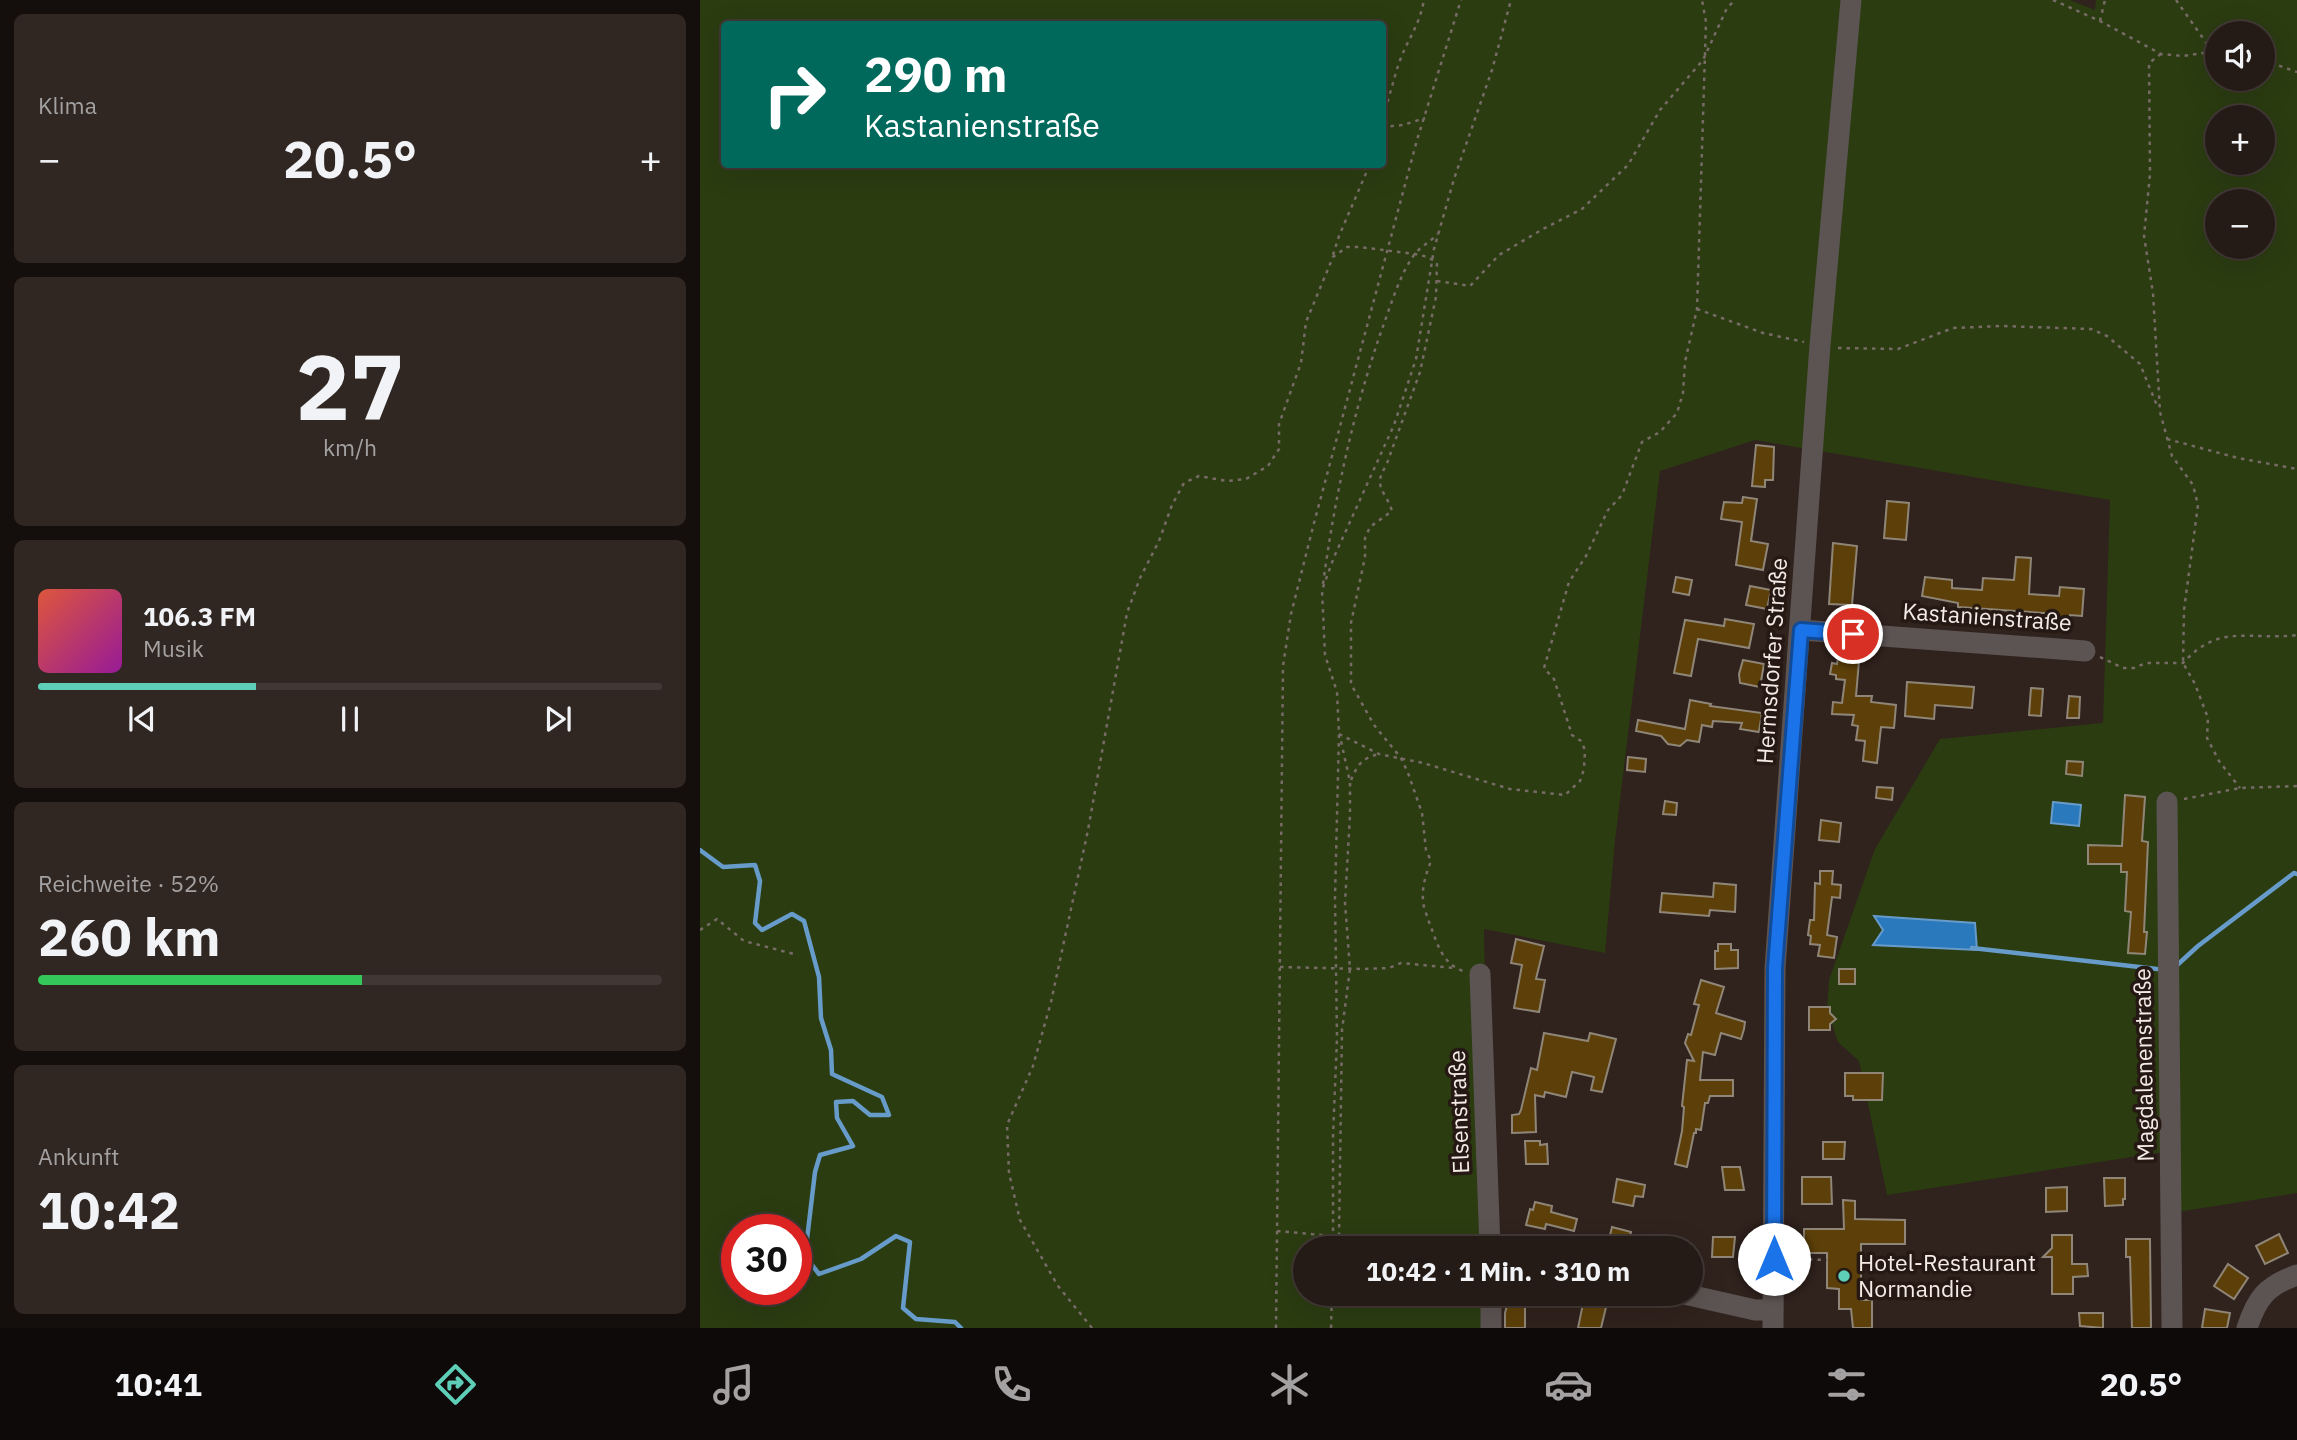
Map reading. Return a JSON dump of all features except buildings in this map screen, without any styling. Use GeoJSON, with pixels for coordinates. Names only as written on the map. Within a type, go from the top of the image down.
{"type":"FeatureCollection","features":[{"type":"Feature","properties":{"kind":"street","name":"Hermsdorfer Straße"},"geometry":{"type":"LineString","coordinates":[[1773,1319],[1775,968],[1820,345],[1851,0]]}},
{"type":"Feature","properties":{"kind":"street","name":"Kastanienstraße"},"geometry":{"type":"LineString","coordinates":[[1801,630],[2085,651]]}},
{"type":"Feature","properties":{"kind":"street","name":"Magdalenenstraße"},"geometry":{"type":"LineString","coordinates":[[2167,802],[2172,1328]]}},
{"type":"Feature","properties":{"kind":"street","name":"Elsenstraße"},"geometry":{"type":"LineString","coordinates":[[1480,974],[1490,1236]]}},
{"type":"Feature","properties":{"kind":"street"},"geometry":{"type":"LineString","coordinates":[[2247,1328],[2256,1302],[2278,1282],[2297,1275]]}},
{"type":"Feature","properties":{"kind":"street"},"geometry":{"type":"LineString","coordinates":[[1703,1298],[1755,1310],[1773,1319]]}},
{"type":"Feature","properties":{"kind":"street"},"geometry":{"type":"LineString","coordinates":[[1491,1306],[1491,1328]]}},
{"type":"Feature","properties":{"kind":"path"},"geometry":{"type":"LineString","coordinates":[[1386,105],[1400,60],[1422,14],[1424,0]]}},
{"type":"Feature","properties":{"kind":"path"},"geometry":{"type":"LineString","coordinates":[[1276,1328],[1283,666],[1290,614],[1424,118],[1461,0]]}},
{"type":"Feature","properties":{"kind":"path"},"geometry":{"type":"LineString","coordinates":[[1322,590],[1334,557],[1389,437],[1408,386],[1416,359],[1440,231],[1454,179],[1492,70],[1511,0]]}},
{"type":"Feature","properties":{"kind":"path"},"geometry":{"type":"LineString","coordinates":[[1339,734],[1379,754],[1521,790],[1565,795],[1580,781],[1585,750],[1581,741],[1572,735],[1554,679],[1544,668],[1569,582],[1586,556],[1608,510],[1622,495],[1642,442],[1660,432],[1677,413],[1683,393],[1685,362],[1697,309],[1706,22],[1702,0]]}},
{"type":"Feature","properties":{"kind":"path"},"geometry":{"type":"LineString","coordinates":[[1437,281],[1470,286],[1499,255],[1582,209],[1628,165],[1661,110],[1703,60],[1727,8],[1735,0]]}},
{"type":"Feature","properties":{"kind":"path"},"geometry":{"type":"LineString","coordinates":[[2053,0],[2100,21],[2161,54],[2183,56],[2205,52]]}},
{"type":"Feature","properties":{"kind":"path"},"geometry":{"type":"LineString","coordinates":[[2100,21],[2105,0]]}},
{"type":"Feature","properties":{"kind":"path"},"geometry":{"type":"LineString","coordinates":[[2176,0],[2205,41]]}},
{"type":"Feature","properties":{"kind":"path"},"geometry":{"type":"LineString","coordinates":[[2160,412],[2153,293],[2144,236],[2150,174],[2149,63],[2161,54]]}},
{"type":"Feature","properties":{"kind":"path"},"geometry":{"type":"LineString","coordinates":[[2275,64],[2297,72]]}},
{"type":"Feature","properties":{"kind":"path"},"geometry":{"type":"LineString","coordinates":[[1386,127],[1403,125],[1424,118]]}},
{"type":"Feature","properties":{"kind":"path"},"geometry":{"type":"LineString","coordinates":[[1092,1328],[1058,1286],[1020,1220],[1009,1173],[1007,1125],[1033,1066],[1051,1002],[1088,830],[1127,613],[1172,505],[1184,483],[1199,476],[1227,481],[1246,479],[1268,466],[1279,449],[1279,424],[1301,362],[1306,322],[1368,168]]}},
{"type":"Feature","properties":{"kind":"path"},"geometry":{"type":"LineString","coordinates":[[1277,1231],[1333,1236],[1339,734],[1337,692],[1325,655],[1322,590],[1333,510],[1353,420],[1394,295],[1415,254],[1428,245],[1440,231]]}},
{"type":"Feature","properties":{"kind":"path"},"geometry":{"type":"LineString","coordinates":[[1333,257],[1347,247],[1415,254],[1433,259],[1437,263],[1431,323],[1414,391],[1403,414],[1386,466],[1380,475],[1379,486],[1392,511],[1370,527],[1365,538],[1365,558],[1351,623],[1351,684],[1374,725],[1401,758],[1422,813],[1426,850],[1431,861],[1423,883],[1423,902],[1439,948],[1454,968]]}},
{"type":"Feature","properties":{"kind":"path"},"geometry":{"type":"LineString","coordinates":[[1697,309],[1763,333],[1835,348],[1898,349],[1953,328],[2002,326],[2091,330],[2107,336],[2140,364],[2160,412],[2172,456],[2193,485],[2198,505],[2184,610],[2183,663],[2208,718],[2207,738],[2219,761],[2240,788]]}},
{"type":"Feature","properties":{"kind":"path"},"geometry":{"type":"LineString","coordinates":[[2167,439],[2238,458],[2297,469]]}},
{"type":"Feature","properties":{"kind":"path"},"geometry":{"type":"LineString","coordinates":[[2085,651],[2123,668],[2134,668],[2146,663],[2183,663],[2195,650],[2226,635],[2297,635]]}},
{"type":"Feature","properties":{"kind":"path"},"geometry":{"type":"LineString","coordinates":[[1339,734],[1350,782],[1345,903],[1350,969],[1342,1030],[1339,1236]]}},
{"type":"Feature","properties":{"kind":"path"},"geometry":{"type":"LineString","coordinates":[[1350,782],[1358,763],[1379,754]]}},
{"type":"Feature","properties":{"kind":"path"},"geometry":{"type":"LineString","coordinates":[[2167,802],[2240,788],[2297,786]]}},
{"type":"Feature","properties":{"kind":"path"},"geometry":{"type":"LineString","coordinates":[[700,930],[717,919],[744,941],[794,954]]}},
{"type":"Feature","properties":{"kind":"path"},"geometry":{"type":"LineString","coordinates":[[1280,967],[1389,968],[1401,963],[1454,968],[1480,974]]}},
{"type":"Feature","properties":{"kind":"path"},"geometry":{"type":"LineString","coordinates":[[1774,1259],[1827,1260]]}},
{"type":"Feature","properties":{"kind":"path"},"geometry":{"type":"LineString","coordinates":[[1331,1328],[1332,1306]]}},
{"type":"Feature","properties":{"kind":"green space"},"geometry":{"type":"Polygon","coordinates":[[[700,0],[2070,0],[2095,10],[2096,0],[2297,0],[2297,1193],[2171,1213],[2170,1151],[1887,1195],[1859,1061],[1838,1042],[1827,1009],[1829,980],[1875,849],[1940,739],[2103,723],[2110,500],[1755,440],[1660,471],[1615,841],[1605,953],[1484,929],[1490,1236],[1293,1236],[1293,1306],[1491,1306],[1491,1328],[700,1328],[700,0]],[[1883,930],[1874,945],[1977,950],[1883,930]]]}},
{"type":"Feature","properties":{"kind":"water"},"geometry":{"type":"Polygon","coordinates":[[[2053,802],[2081,805],[2079,826],[2051,823],[2053,802]]]}},
{"type":"Feature","properties":{"kind":"water"},"geometry":{"type":"Polygon","coordinates":[[[1874,916],[1975,923],[1977,950],[1873,945],[1883,930],[1874,916]]]}},
{"type":"Feature","properties":{"kind":"waterway"},"geometry":{"type":"LineString","coordinates":[[700,850],[723,867],[755,865],[760,881],[755,923],[762,930],[792,914],[804,921],[819,977],[821,1018],[831,1050],[832,1074],[882,1097],[889,1115],[870,1115],[853,1101],[836,1102],[837,1118],[853,1146],[820,1155],[815,1172],[805,1256],[819,1274],[861,1259],[896,1236],[910,1242],[903,1308],[916,1319],[955,1322],[961,1328]]}},
{"type":"Feature","properties":{"kind":"waterway"},"geometry":{"type":"LineString","coordinates":[[2175,967],[2198,946],[2294,873],[2297,874]]}},
{"type":"Feature","properties":{"kind":"waterway"},"geometry":{"type":"LineString","coordinates":[[1972,948],[2157,969]]}},
{"type":"Feature","properties":{"kind":"place","name":"Hotel-Restaurant Normandie"},"geometry":{"type":"Point","coordinates":[1844,1276]}},
{"type":"Feature","properties":{"kind":"route"},"geometry":{"type":"LineString","coordinates":[[1774,1259],[1775,968],[1801,630],[1853,634]]}}]}
